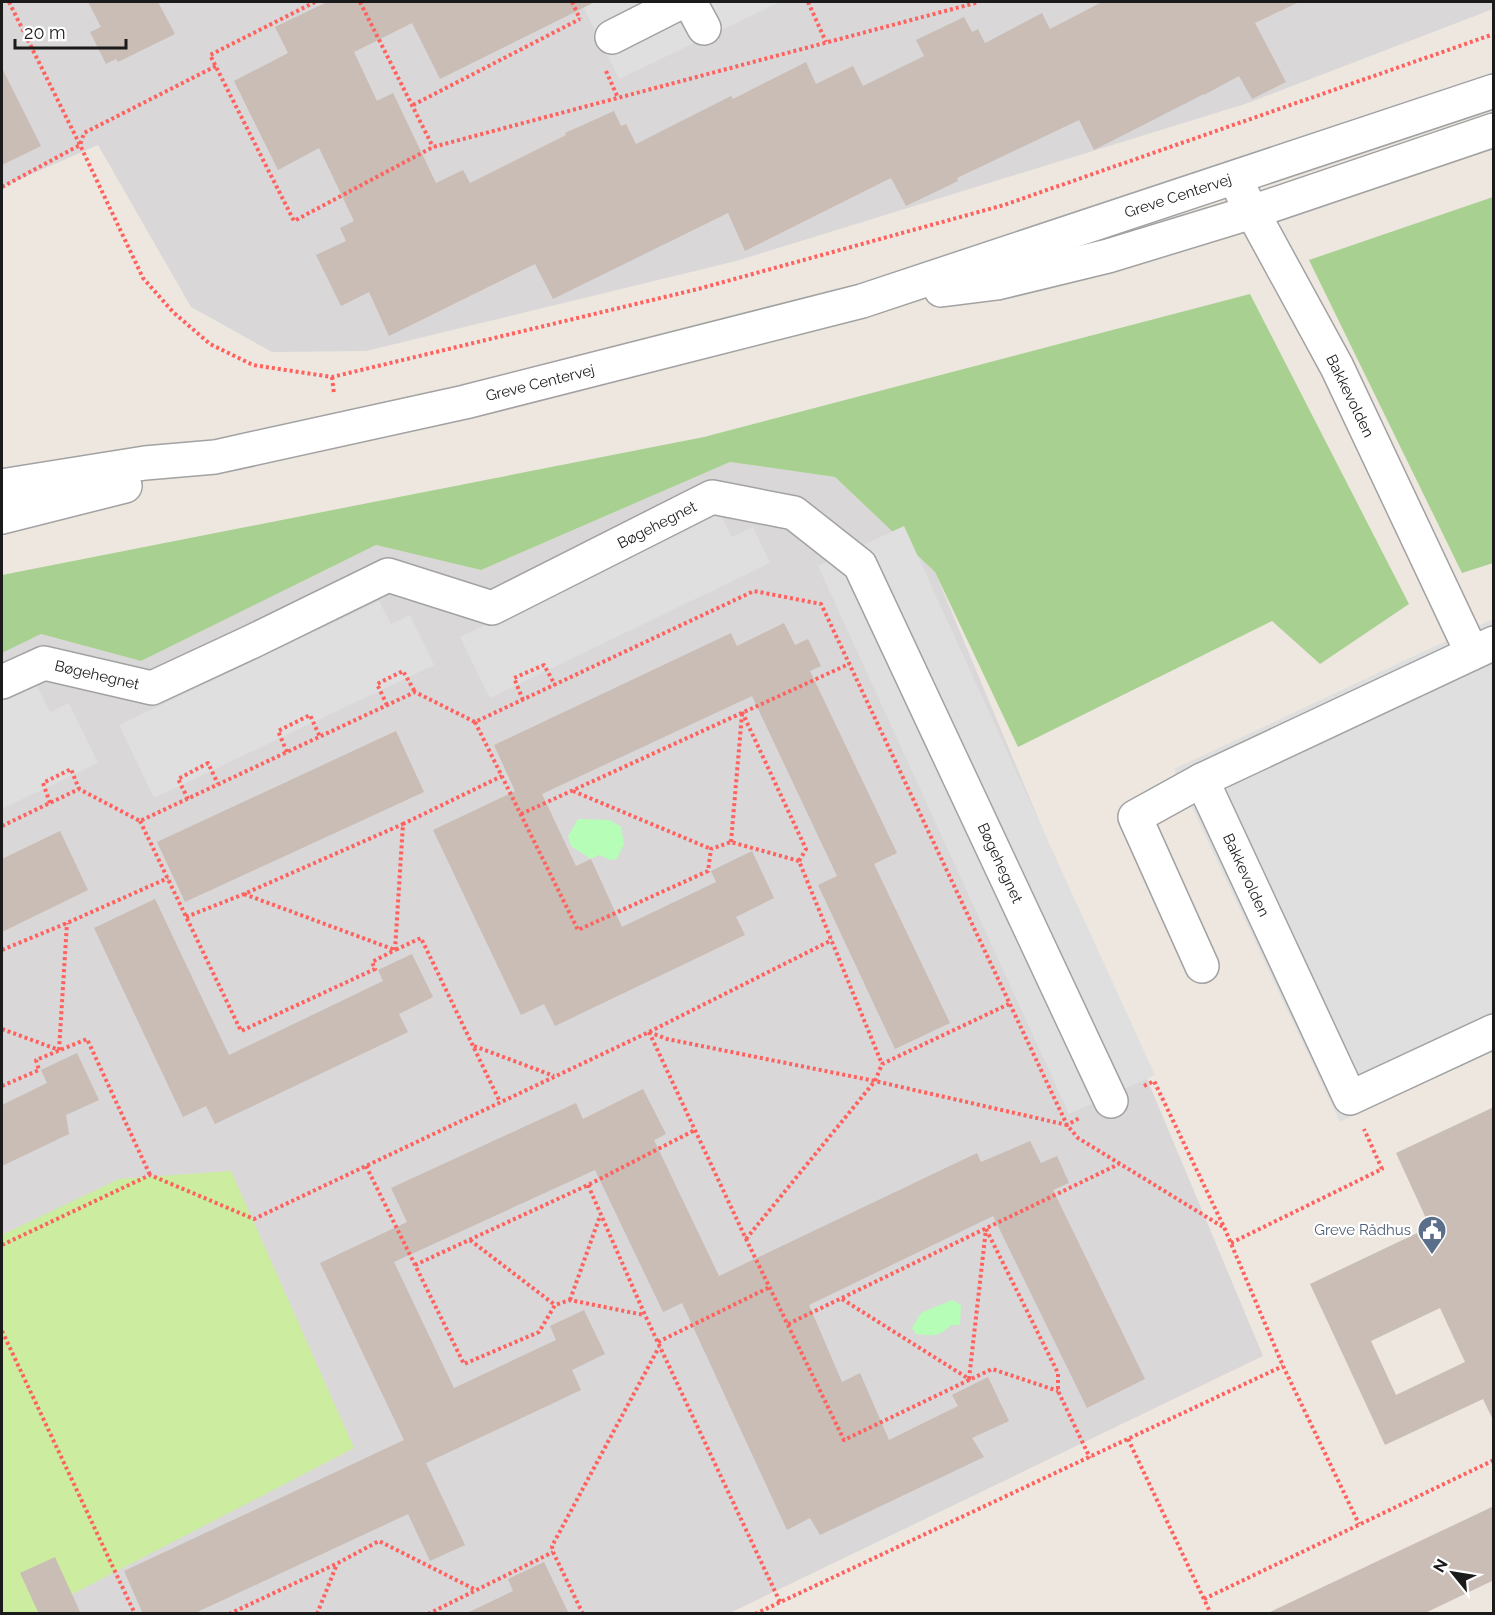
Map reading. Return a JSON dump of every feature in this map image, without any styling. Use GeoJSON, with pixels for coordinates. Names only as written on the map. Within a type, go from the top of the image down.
{"type":"FeatureCollection","features":[{"type":"Feature","properties":{"kind":"street"},"geometry":{"type":"LineString","coordinates":[[612,37],[681,2]]}},
{"type":"Feature","properties":{"kind":"street","name":"Greve Centervej"},"geometry":{"type":"LineString","coordinates":[[2,486],[145,464],[215,457],[465,402],[862,301],[1494,91]]}},
{"type":"Feature","properties":{"kind":"street","name":"Greve Centervej"},"geometry":{"type":"LineString","coordinates":[[862,301],[998,283],[1108,256],[1252,212],[1494,130]]}},
{"type":"Feature","properties":{"kind":"street","name":"Bakkevolden"},"geometry":{"type":"LineString","coordinates":[[1234,177],[1337,367],[1483,648],[1202,780],[1350,1098]]}},
{"type":"Feature","properties":{"kind":"street","name":"Greve Centervej"},"geometry":{"type":"LineString","coordinates":[[2,517],[147,481],[215,457]]}},
{"type":"Feature","properties":{"kind":"street","name":"Bøgehegnet"},"geometry":{"type":"LineString","coordinates":[[2,682],[44,663],[152,688],[388,575],[492,608],[712,497],[794,513],[860,566],[1111,1101]]}},
{"type":"Feature","properties":{"kind":"street"},"geometry":{"type":"LineString","coordinates":[[1202,780],[1135,817],[1202,966]]}},
{"type":"Feature","properties":{"kind":"street"},"geometry":{"type":"LineString","coordinates":[[1350,1098],[1494,1031]]}},
{"type":"Feature","properties":{"kind":"path"},"geometry":{"type":"LineString","coordinates":[[9,2],[80,145],[142,278],[173,312],[210,344],[253,365],[332,377],[698,289],[1004,205],[1494,34]]}},
{"type":"Feature","properties":{"kind":"path"},"geometry":{"type":"LineString","coordinates":[[315,2],[210,56],[294,221],[433,147],[979,2]]}},
{"type":"Feature","properties":{"kind":"path"},"geometry":{"type":"LineString","coordinates":[[360,2],[433,147]]}},
{"type":"Feature","properties":{"kind":"path"},"geometry":{"type":"LineString","coordinates":[[808,2],[826,42]]}},
{"type":"Feature","properties":{"kind":"path"},"geometry":{"type":"LineString","coordinates":[[413,105],[580,19]]}},
{"type":"Feature","properties":{"kind":"path"},"geometry":{"type":"LineString","coordinates":[[2,187],[80,145],[84,133],[216,66]]}},
{"type":"Feature","properties":{"kind":"path"},"geometry":{"type":"LineString","coordinates":[[475,722],[754,591],[821,604],[1067,1125],[1078,1138],[1224,1227]]}},
{"type":"Feature","properties":{"kind":"path"},"geometry":{"type":"LineString","coordinates":[[521,814],[849,664]]}},
{"type":"Feature","properties":{"kind":"path"},"geometry":{"type":"LineString","coordinates":[[523,700],[514,678],[544,665],[555,685]]}},
{"type":"Feature","properties":{"kind":"path"},"geometry":{"type":"LineString","coordinates":[[387,705],[377,684],[403,671],[415,692],[475,722],[578,930],[708,871],[711,849]]}},
{"type":"Feature","properties":{"kind":"path"},"geometry":{"type":"LineString","coordinates":[[140,821],[415,692]]}},
{"type":"Feature","properties":{"kind":"path"},"geometry":{"type":"LineString","coordinates":[[731,842],[742,712]]}},
{"type":"Feature","properties":{"kind":"path"},"geometry":{"type":"LineString","coordinates":[[742,712],[806,849],[799,861]]}},
{"type":"Feature","properties":{"kind":"path"},"geometry":{"type":"LineString","coordinates":[[287,752],[278,731],[310,715],[320,737]]}},
{"type":"Feature","properties":{"kind":"path"},"geometry":{"type":"LineString","coordinates":[[188,799],[178,779],[208,764],[218,784]]}},
{"type":"Feature","properties":{"kind":"path"},"geometry":{"type":"LineString","coordinates":[[50,803],[43,783],[71,769],[80,789],[140,821],[241,1031],[375,969],[372,962],[421,938],[500,1102]]}},
{"type":"Feature","properties":{"kind":"path"},"geometry":{"type":"LineString","coordinates":[[186,917],[403,824],[502,777]]}},
{"type":"Feature","properties":{"kind":"path"},"geometry":{"type":"LineString","coordinates":[[2,826],[80,789]]}},
{"type":"Feature","properties":{"kind":"path"},"geometry":{"type":"LineString","coordinates":[[573,791],[711,849],[731,842],[799,861]]}},
{"type":"Feature","properties":{"kind":"path"},"geometry":{"type":"LineString","coordinates":[[395,950],[403,824]]}},
{"type":"Feature","properties":{"kind":"path"},"geometry":{"type":"LineString","coordinates":[[799,861],[882,1064]]}},
{"type":"Feature","properties":{"kind":"path"},"geometry":{"type":"LineString","coordinates":[[2,950],[168,878]]}},
{"type":"Feature","properties":{"kind":"path"},"geometry":{"type":"LineString","coordinates":[[244,894],[395,950]]}},
{"type":"Feature","properties":{"kind":"path"},"geometry":{"type":"LineString","coordinates":[[59,1050],[67,923]]}},
{"type":"Feature","properties":{"kind":"path"},"geometry":{"type":"LineString","coordinates":[[2,1086],[39,1070],[36,1060],[87,1039],[150,1175],[254,1219],[649,1032],[832,940]]}},
{"type":"Feature","properties":{"kind":"path"},"geometry":{"type":"LineString","coordinates":[[746,1239],[875,1081],[882,1064],[1009,1004]]}},
{"type":"Feature","properties":{"kind":"path"},"geometry":{"type":"LineString","coordinates":[[2,1029],[59,1050]]}},
{"type":"Feature","properties":{"kind":"path"},"geometry":{"type":"LineString","coordinates":[[649,1032],[667,1039],[875,1081],[1067,1125],[1154,1081],[1224,1227],[1283,1366],[1359,1524]]}},
{"type":"Feature","properties":{"kind":"path"},"geometry":{"type":"LineString","coordinates":[[649,1032],[844,1440],[992,1369],[1058,1390]]}},
{"type":"Feature","properties":{"kind":"path"},"geometry":{"type":"LineString","coordinates":[[473,1046],[555,1076]]}},
{"type":"Feature","properties":{"kind":"path"},"geometry":{"type":"LineString","coordinates":[[1231,1244],[1382,1169],[1350,1098]]}},
{"type":"Feature","properties":{"kind":"path"},"geometry":{"type":"LineString","coordinates":[[415,1265],[588,1185],[695,1130]]}},
{"type":"Feature","properties":{"kind":"path"},"geometry":{"type":"LineString","coordinates":[[788,1324],[1119,1163]]}},
{"type":"Feature","properties":{"kind":"path"},"geometry":{"type":"LineString","coordinates":[[366,1166],[464,1364],[539,1332],[555,1305],[570,1300],[645,1315]]}},
{"type":"Feature","properties":{"kind":"path"},"geometry":{"type":"LineString","coordinates":[[2,1245],[150,1175]]}},
{"type":"Feature","properties":{"kind":"path"},"geometry":{"type":"LineString","coordinates":[[588,1185],[645,1315],[780,1602]]}},
{"type":"Feature","properties":{"kind":"path"},"geometry":{"type":"LineString","coordinates":[[570,1300],[601,1214]]}},
{"type":"Feature","properties":{"kind":"path"},"geometry":{"type":"LineString","coordinates":[[969,1379],[986,1228]]}},
{"type":"Feature","properties":{"kind":"path"},"geometry":{"type":"LineString","coordinates":[[986,1228],[1058,1373],[1058,1390],[1090,1458]]}},
{"type":"Feature","properties":{"kind":"path"},"geometry":{"type":"LineString","coordinates":[[471,1240],[555,1305]]}},
{"type":"Feature","properties":{"kind":"path"},"geometry":{"type":"LineString","coordinates":[[583,1614],[552,1546],[659,1344],[770,1287]]}},
{"type":"Feature","properties":{"kind":"path"},"geometry":{"type":"LineString","coordinates":[[841,1298],[969,1379]]}},
{"type":"Feature","properties":{"kind":"path"},"geometry":{"type":"LineString","coordinates":[[2,1330],[135,1614]]}},
{"type":"Feature","properties":{"kind":"path"},"geometry":{"type":"LineString","coordinates":[[755,1614],[1283,1366]]}},
{"type":"Feature","properties":{"kind":"path"},"geometry":{"type":"LineString","coordinates":[[1128,1439],[1211,1614]]}},
{"type":"Feature","properties":{"kind":"path"},"geometry":{"type":"LineString","coordinates":[[1204,1599],[1494,1460]]}},
{"type":"Feature","properties":{"kind":"path"},"geometry":{"type":"LineString","coordinates":[[229,1614],[338,1563],[379,1541],[476,1590]]}},
{"type":"Feature","properties":{"kind":"path"},"geometry":{"type":"LineString","coordinates":[[428,1614],[554,1552]]}},
{"type":"Feature","properties":{"kind":"path"},"geometry":{"type":"LineString","coordinates":[[317,1614],[338,1563]]}},
{"type":"Feature","properties":{"kind":"shaded area"},"geometry":{"type":"Polygon","coordinates":[[[2,2],[1493,2],[1493,9],[1245,104],[736,261],[366,351],[272,352],[191,307],[98,145],[2,187],[2,2]]]}},
{"type":"Feature","properties":{"kind":"shaded area"},"geometry":{"type":"Polygon","coordinates":[[[581,2],[780,2],[619,79],[581,2]]]}},
{"type":"Feature","properties":{"kind":"shaded area"},"geometry":{"type":"Polygon","coordinates":[[[730,462],[835,477],[935,572],[1263,1356],[730,1613],[2,1613],[2,653],[41,634],[141,661],[376,545],[481,570],[730,462]]]}},
{"type":"Feature","properties":{"kind":"shaded area"},"geometry":{"type":"Polygon","coordinates":[[[720,513],[732,537],[753,527],[770,563],[490,698],[460,637],[720,513]]]}},
{"type":"Feature","properties":{"kind":"shaded area"},"geometry":{"type":"Polygon","coordinates":[[[904,526],[1155,1075],[1069,1114],[818,566],[904,526]]]}},
{"type":"Feature","properties":{"kind":"shaded area"},"geometry":{"type":"Polygon","coordinates":[[[379,601],[391,624],[410,615],[434,665],[154,798],[119,725],[379,601]]]}},
{"type":"Feature","properties":{"kind":"shaded area"},"geometry":{"type":"Polygon","coordinates":[[[1493,619],[1493,1049],[1340,1122],[1174,769],[1493,619]]]}},
{"type":"Feature","properties":{"kind":"shaded area"},"geometry":{"type":"Polygon","coordinates":[[[35,682],[50,712],[69,703],[98,763],[2,809],[2,698],[35,682]]]}},
{"type":"Feature","properties":{"kind":"green space"},"geometry":{"type":"Polygon","coordinates":[[[1493,197],[1493,563],[1462,573],[1309,260],[1493,197]]]}},
{"type":"Feature","properties":{"kind":"green space"},"geometry":{"type":"Polygon","coordinates":[[[1250,294],[1409,604],[1320,664],[1272,621],[1018,747],[935,572],[835,477],[730,462],[481,570],[376,545],[141,661],[41,634],[2,653],[2,575],[704,437],[1250,294]]]}},
{"type":"Feature","properties":{"kind":"green space"},"geometry":{"type":"Polygon","coordinates":[[[578,819],[610,820],[621,827],[624,844],[617,859],[610,860],[599,855],[591,859],[571,846],[568,836],[578,819]]]}},
{"type":"Feature","properties":{"kind":"green space"},"geometry":{"type":"Polygon","coordinates":[[[231,1171],[354,1448],[36,1613],[2,1614],[2,1235],[119,1179],[231,1171]]]}},
{"type":"Feature","properties":{"kind":"green space"},"geometry":{"type":"Polygon","coordinates":[[[952,1300],[961,1305],[960,1325],[951,1325],[935,1335],[916,1334],[912,1328],[921,1313],[952,1300]]]}},
{"type":"Feature","properties":{"kind":"building"},"geometry":{"type":"Polygon","coordinates":[[[88,2],[158,2],[175,34],[118,62],[116,59],[106,64],[90,32],[101,27],[88,2]]]}},
{"type":"Feature","properties":{"kind":"building"},"geometry":{"type":"Polygon","coordinates":[[[327,2],[595,2],[440,79],[412,23],[354,52],[377,101],[393,93],[436,183],[463,170],[470,183],[566,135],[565,133],[614,111],[621,126],[626,124],[636,144],[731,96],[733,99],[806,62],[816,84],[853,66],[863,86],[924,56],[916,40],[964,17],[972,32],[978,29],[985,43],[1042,13],[1050,29],[1102,2],[1299,2],[1255,23],[1286,82],[1252,99],[1239,76],[1094,150],[1079,120],[957,178],[958,181],[906,206],[891,178],[745,251],[728,213],[553,299],[535,264],[389,336],[369,292],[341,306],[316,255],[346,241],[340,228],[354,221],[319,148],[278,170],[234,81],[288,53],[275,27],[327,2]]]}},
{"type":"Feature","properties":{"kind":"building"},"geometry":{"type":"Polygon","coordinates":[[[2,68],[41,146],[2,165],[2,68]]]}},
{"type":"Feature","properties":{"kind":"building"},"geometry":{"type":"Polygon","coordinates":[[[784,623],[795,645],[808,639],[821,666],[810,671],[897,853],[874,864],[950,1023],[895,1049],[818,885],[837,876],[752,696],[542,794],[576,866],[591,859],[622,927],[716,882],[711,871],[752,851],[774,898],[736,917],[745,935],[555,1026],[544,1004],[521,1015],[433,830],[515,791],[494,745],[731,633],[737,646],[784,623]]]}},
{"type":"Feature","properties":{"kind":"building"},"geometry":{"type":"Polygon","coordinates":[[[396,731],[424,792],[185,902],[157,842],[396,731]]]}},
{"type":"Feature","properties":{"kind":"building"},"geometry":{"type":"Polygon","coordinates":[[[60,831],[88,890],[2,932],[2,859],[60,831]]]}},
{"type":"Feature","properties":{"kind":"building"},"geometry":{"type":"Polygon","coordinates":[[[155,899],[229,1055],[383,981],[378,970],[412,954],[433,997],[399,1014],[408,1032],[215,1124],[206,1106],[183,1117],[94,928],[155,899]]]}},
{"type":"Feature","properties":{"kind":"building"},"geometry":{"type":"Polygon","coordinates":[[[77,1053],[99,1100],[66,1115],[69,1134],[2,1166],[2,1105],[47,1083],[41,1070],[77,1053]]]}},
{"type":"Feature","properties":{"kind":"building"},"geometry":{"type":"Polygon","coordinates":[[[643,1089],[666,1134],[654,1140],[719,1276],[977,1153],[981,1162],[1030,1141],[1041,1163],[1057,1156],[1069,1183],[1053,1190],[1145,1379],[1087,1408],[993,1216],[809,1305],[842,1382],[860,1373],[889,1440],[958,1406],[952,1395],[988,1377],[1009,1421],[972,1438],[984,1457],[820,1535],[810,1518],[787,1530],[682,1303],[663,1312],[595,1170],[394,1262],[454,1388],[556,1340],[550,1326],[584,1310],[605,1354],[572,1370],[581,1390],[426,1463],[465,1545],[430,1561],[408,1514],[193,1614],[143,1614],[124,1571],[404,1440],[320,1263],[407,1222],[391,1188],[576,1103],[583,1119],[643,1089]]]}},
{"type":"Feature","properties":{"kind":"building","name":"Greve Rådhus"},"geometry":{"type":"Polygon","coordinates":[[[1494,1107],[1494,1422],[1483,1399],[1385,1445],[1310,1284],[1430,1227],[1396,1153],[1494,1107]],[[1440,1308],[1371,1341],[1396,1395],[1465,1362],[1440,1308]]]}},
{"type":"Feature","properties":{"kind":"building"},"geometry":{"type":"Polygon","coordinates":[[[1494,1506],[1494,1580],[1423,1614],[1266,1614],[1494,1506]]]}},
{"type":"Feature","properties":{"kind":"building"},"geometry":{"type":"Polygon","coordinates":[[[55,1557],[81,1614],[39,1614],[20,1573],[55,1557]]]}},
{"type":"Feature","properties":{"kind":"building"},"geometry":{"type":"Polygon","coordinates":[[[544,1562],[569,1614],[465,1614],[513,1591],[508,1579],[544,1562]]]}},
{"type":"Feature","properties":{"kind":"place","name":"Greve Rådhus"},"geometry":{"type":"Point","coordinates":[1432,1256]}}]}
